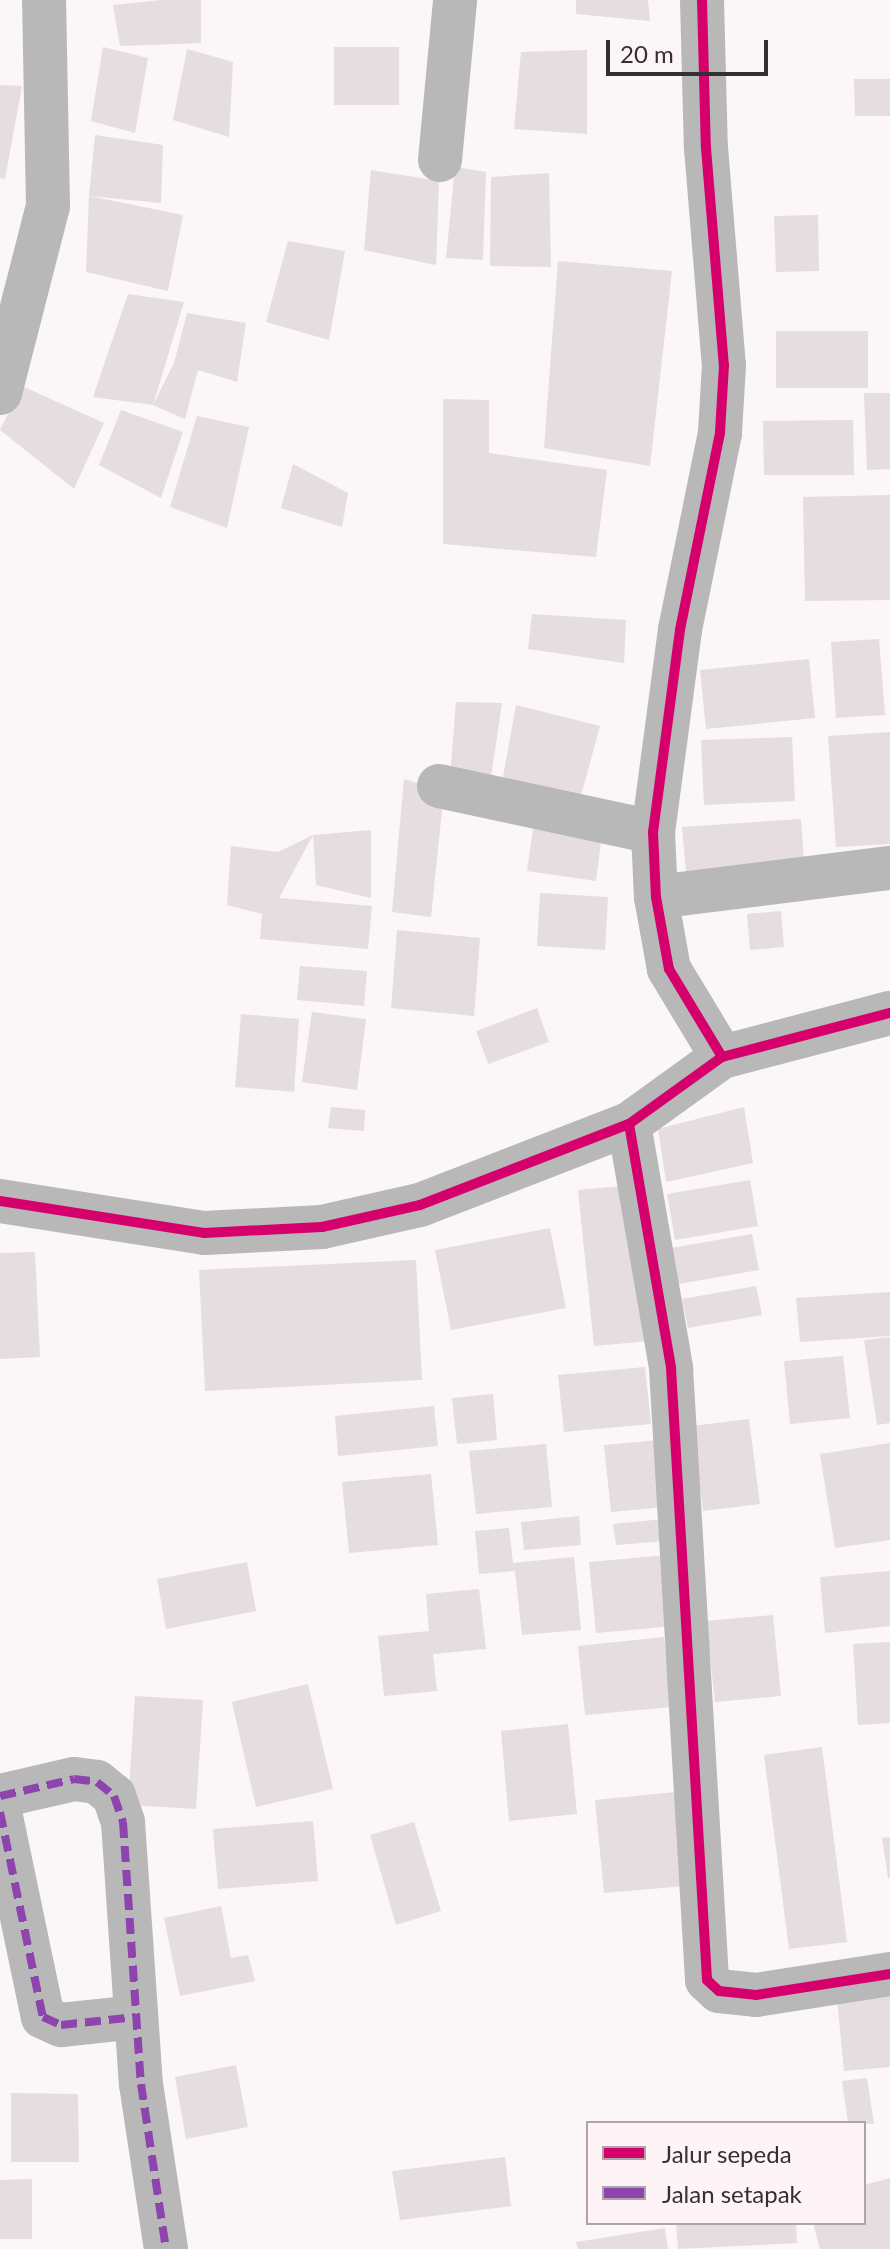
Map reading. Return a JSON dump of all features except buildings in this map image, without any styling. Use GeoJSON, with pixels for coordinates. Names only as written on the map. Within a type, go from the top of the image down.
{"type":"FeatureCollection","features":[{"type":"Feature","properties":{"kind":"street"},"geometry":{"type":"LineString","coordinates":[[0,393],[48,206],[44,0]]}},
{"type":"Feature","properties":{"kind":"street"},"geometry":{"type":"LineString","coordinates":[[440,160],[455,0]]}},
{"type":"Feature","properties":{"kind":"street"},"geometry":{"type":"LineString","coordinates":[[702,0],[706,148],[724,365],[722,406],[680,630],[653,832],[656,897],[669,969],[722,1057]]}},
{"type":"Feature","properties":{"kind":"street"},"geometry":{"type":"LineString","coordinates":[[439,786],[653,832]]}},
{"type":"Feature","properties":{"kind":"street"},"geometry":{"type":"LineString","coordinates":[[656,897],[890,868]]}},
{"type":"Feature","properties":{"kind":"street"},"geometry":{"type":"LineString","coordinates":[[0,1201],[204,1233],[322,1227],[420,1205],[629,1124],[722,1057],[890,1013]]}},
{"type":"Feature","properties":{"kind":"street"},"geometry":{"type":"LineString","coordinates":[[629,1124],[671,1368],[707,1980],[719,1991],[756,1995],[890,1974]]}},
{"type":"Feature","properties":{"kind":"street"},"geometry":{"type":"LineString","coordinates":[[0,1796],[74,1779],[97,1782],[114,1796],[123,1822],[136,2017],[166,2249]]}},
{"type":"Feature","properties":{"kind":"street"},"geometry":{"type":"LineString","coordinates":[[0,1812],[43,2017],[61,2025],[136,2017]]}},
{"type":"Feature","properties":{"kind":"marked path"},"geometry":{"type":"LineString","coordinates":[[0,1796],[74,1779],[97,1782],[114,1796],[123,1822],[141,2084],[166,2249]]}},
{"type":"Feature","properties":{"kind":"marked path"},"geometry":{"type":"LineString","coordinates":[[0,1812],[43,2017],[61,2025],[136,2017]]}},
{"type":"Feature","properties":{"kind":"cycle path"},"geometry":{"type":"LineString","coordinates":[[702,0],[706,148],[724,365],[720,433],[680,630],[653,832],[656,897],[669,969],[722,1057]]}},
{"type":"Feature","properties":{"kind":"cycle path"},"geometry":{"type":"LineString","coordinates":[[0,1201],[204,1233],[322,1227],[420,1205],[629,1124],[722,1057],[890,1013]]}},
{"type":"Feature","properties":{"kind":"cycle path"},"geometry":{"type":"LineString","coordinates":[[629,1124],[671,1368],[707,1980],[719,1991],[756,1995],[890,1974]]}}]}
